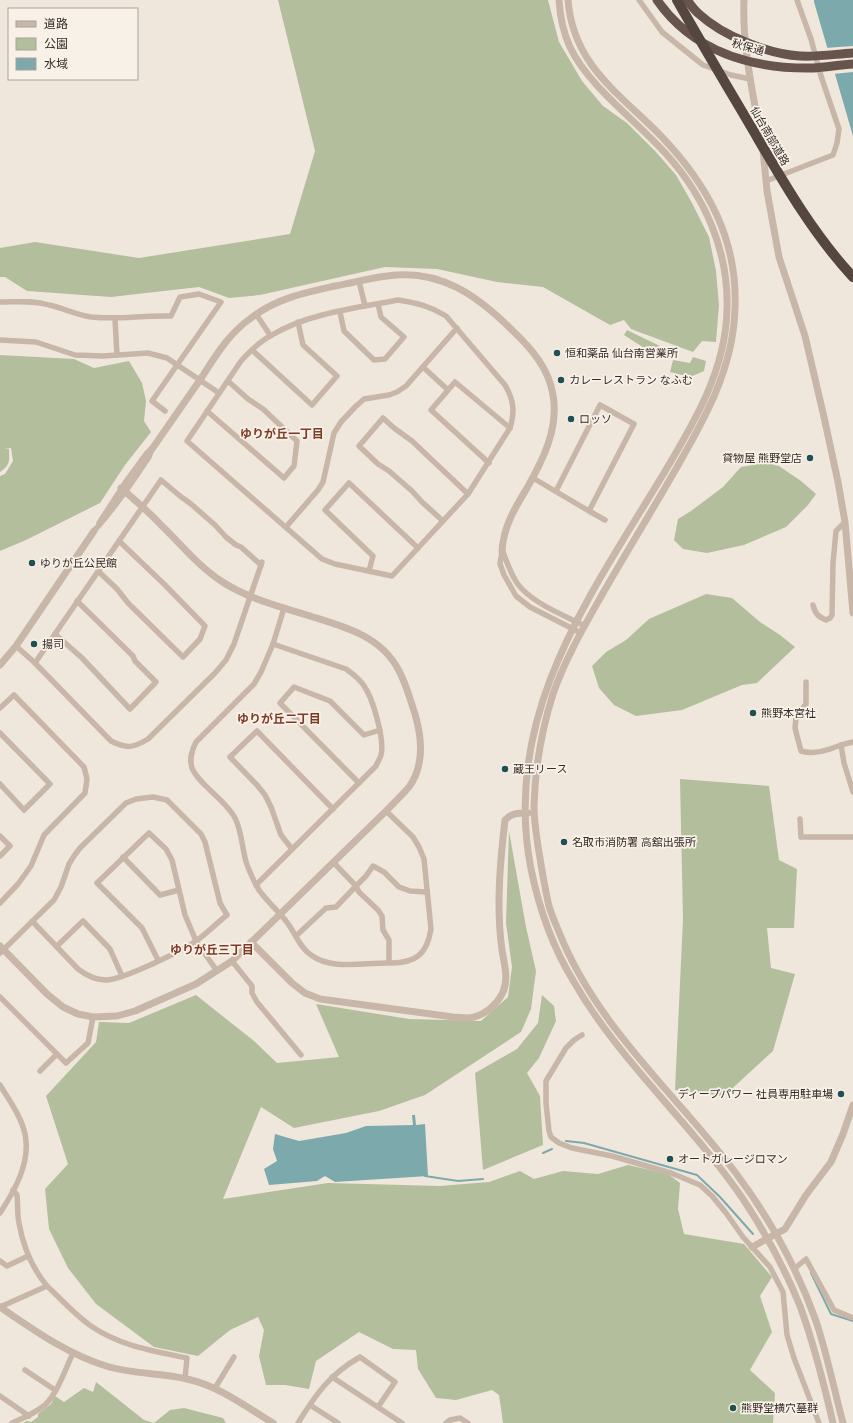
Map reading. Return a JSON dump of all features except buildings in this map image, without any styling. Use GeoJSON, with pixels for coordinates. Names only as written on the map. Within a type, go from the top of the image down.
{"type":"FeatureCollection","features":[{"type":"Feature","properties":{"kind":"highway","name":"秋保通"},"geometry":{"type":"LineString","coordinates":[[657,0],[679,27],[709,47],[736,58],[759,64],[813,68],[853,64]]}},
{"type":"Feature","properties":{"kind":"highway","name":"仙台南部道路"},"geometry":{"type":"LineString","coordinates":[[676,0],[783,182],[812,226],[853,277]]}},
{"type":"Feature","properties":{"kind":"highway","name":"秋保通"},"geometry":{"type":"LineString","coordinates":[[687,0],[699,14],[714,25],[733,36],[773,52],[800,56],[853,53]]}},
{"type":"Feature","properties":{"kind":"street"},"geometry":{"type":"LineString","coordinates":[[559,0],[565,33],[570,48],[579,63],[605,93],[668,155],[691,185],[705,210],[718,241],[723,261],[728,308],[720,362],[710,388],[681,445],[602,575],[572,628],[547,687],[529,752],[525,813],[530,866],[538,898],[549,930],[574,982],[601,1023],[727,1178],[747,1206],[767,1239],[800,1308],[833,1423]]}},
{"type":"Feature","properties":{"kind":"street"},"geometry":{"type":"LineString","coordinates":[[568,0],[571,23],[575,36],[582,51],[593,67],[607,85],[680,157],[705,191],[716,213],[730,253],[734,278],[736,307],[734,335],[727,365],[713,401],[692,441],[581,633],[553,694],[544,728],[534,812],[549,908],[566,950],[581,978],[600,1008],[626,1042],[736,1174],[776,1234],[794,1269],[816,1322],[843,1423]]}},
{"type":"Feature","properties":{"kind":"street"},"geometry":{"type":"LineString","coordinates":[[639,0],[662,32],[703,65],[750,79]]}},
{"type":"Feature","properties":{"kind":"street"},"geometry":{"type":"LineString","coordinates":[[744,0],[743,23],[750,79],[779,257],[805,336],[838,482],[844,522],[853,613]]}},
{"type":"Feature","properties":{"kind":"street"},"geometry":{"type":"LineString","coordinates":[[766,181],[833,154],[838,143],[839,129],[821,76],[811,39],[796,0]]}},
{"type":"Feature","properties":{"kind":"street"},"geometry":{"type":"LineString","coordinates":[[0,665],[16,646],[94,531],[108,517],[124,490],[149,457],[155,445],[226,341],[246,321],[272,304],[297,294],[388,276],[409,275],[428,277],[443,281],[465,291],[476,298],[527,345],[538,358],[552,386],[555,419],[549,443],[533,478],[512,513],[506,528],[502,541],[500,564],[504,575],[516,596],[530,607],[581,633]]}},
{"type":"Feature","properties":{"kind":"street"},"geometry":{"type":"LineString","coordinates":[[359,281],[364,306]]}},
{"type":"Feature","properties":{"kind":"street"},"geometry":{"type":"LineString","coordinates":[[0,302],[31,302],[48,304],[88,317],[114,318],[151,315],[171,316],[180,297],[199,294],[221,302],[152,401],[165,411]]}},
{"type":"Feature","properties":{"kind":"street"},"geometry":{"type":"LineString","coordinates":[[398,300],[434,308],[446,316],[505,385],[511,395],[514,408],[510,428],[468,494],[392,576],[335,564],[322,559],[187,441],[242,361],[252,350],[270,336],[298,322],[364,306],[398,300]]}},
{"type":"Feature","properties":{"kind":"street"},"geometry":{"type":"LineString","coordinates":[[340,312],[344,331],[374,360],[385,359],[404,337],[381,316],[378,304]]}},
{"type":"Feature","properties":{"kind":"street"},"geometry":{"type":"LineString","coordinates":[[256,314],[270,336]]}},
{"type":"Feature","properties":{"kind":"street"},"geometry":{"type":"LineString","coordinates":[[114,318],[117,355]]}},
{"type":"Feature","properties":{"kind":"street"},"geometry":{"type":"LineString","coordinates":[[252,350],[312,405],[337,376],[303,345],[298,322]]}},
{"type":"Feature","properties":{"kind":"street"},"geometry":{"type":"LineString","coordinates":[[286,527],[318,490],[323,482],[334,433],[342,422],[364,399],[397,392],[406,386],[457,328]]}},
{"type":"Feature","properties":{"kind":"street"},"geometry":{"type":"LineString","coordinates":[[0,340],[36,342],[74,354],[103,356],[148,353],[167,358],[178,364],[219,393]]}},
{"type":"Feature","properties":{"kind":"street"},"geometry":{"type":"LineString","coordinates":[[423,367],[448,390]]}},
{"type":"Feature","properties":{"kind":"street"},"geometry":{"type":"LineString","coordinates":[[207,411],[284,478],[294,466],[297,441],[263,409],[248,399],[228,381]]}},
{"type":"Feature","properties":{"kind":"street"},"geometry":{"type":"LineString","coordinates":[[488,463],[431,410],[455,382],[510,428]]}},
{"type":"Feature","properties":{"kind":"street"},"geometry":{"type":"LineString","coordinates":[[556,491],[600,405],[634,424],[589,511]]}},
{"type":"Feature","properties":{"kind":"street"},"geometry":{"type":"LineString","coordinates":[[443,521],[389,470],[378,464],[359,446],[383,418],[412,441],[468,494]]}},
{"type":"Feature","properties":{"kind":"street"},"geometry":{"type":"LineString","coordinates":[[533,478],[606,520]]}},
{"type":"Feature","properties":{"kind":"street"},"geometry":{"type":"LineString","coordinates":[[16,646],[35,663],[111,741],[121,746],[136,746],[148,739],[215,673],[226,660],[234,644],[262,563],[226,537],[215,525],[161,480],[35,663]]}},
{"type":"Feature","properties":{"kind":"street"},"geometry":{"type":"LineString","coordinates":[[369,571],[373,556],[325,510],[349,483],[418,548]]}},
{"type":"Feature","properties":{"kind":"street"},"geometry":{"type":"LineString","coordinates":[[32,921],[86,975],[94,979],[107,980],[122,976],[177,952],[196,941],[227,915],[220,903],[205,842],[200,834],[167,800],[153,797],[136,799],[126,803],[80,848],[69,864],[61,887],[54,900],[1,949],[47,994],[63,1007],[78,1014],[93,1017],[116,1016],[135,1011],[196,984],[232,961],[386,811],[410,786],[418,770],[421,746],[417,721],[399,670],[388,654],[359,633],[251,596],[230,586],[205,569],[124,490]]}},
{"type":"Feature","properties":{"kind":"street"},"geometry":{"type":"LineString","coordinates":[[813,605],[815,612],[822,618],[826,620],[832,615],[833,563],[836,531],[844,522]]}},
{"type":"Feature","properties":{"kind":"street"},"geometry":{"type":"LineString","coordinates":[[98,571],[183,657],[200,639],[205,626],[119,541]]}},
{"type":"Feature","properties":{"kind":"street"},"geometry":{"type":"LineString","coordinates":[[502,552],[510,571],[522,589],[536,600],[585,626]]}},
{"type":"Feature","properties":{"kind":"street"},"geometry":{"type":"LineString","coordinates":[[55,634],[82,658],[130,709],[156,682],[135,661],[133,656],[77,601]]}},
{"type":"Feature","properties":{"kind":"street"},"geometry":{"type":"LineString","coordinates":[[284,608],[273,644],[254,684],[196,742],[192,751],[191,759],[196,775],[224,803],[236,818],[247,863],[261,893],[280,914],[304,950],[312,956],[325,962],[338,964],[389,962],[402,963],[415,958],[424,951],[430,940],[431,929],[426,892],[424,859],[413,837],[386,811]]}},
{"type":"Feature","properties":{"kind":"street"},"geometry":{"type":"LineString","coordinates":[[256,885],[376,766],[381,755],[382,740],[370,698],[365,687],[356,677],[346,669],[273,644]]}},
{"type":"Feature","properties":{"kind":"street"},"geometry":{"type":"LineString","coordinates":[[806,682],[806,704],[796,717],[795,728],[801,751],[821,752],[853,742]]}},
{"type":"Feature","properties":{"kind":"street"},"geometry":{"type":"LineString","coordinates":[[359,783],[280,704],[294,687],[330,700],[364,735],[380,730]]}},
{"type":"Feature","properties":{"kind":"street"},"geometry":{"type":"LineString","coordinates":[[0,708],[14,695],[84,767],[87,779],[85,793],[44,835],[31,866],[18,884],[0,903]]}},
{"type":"Feature","properties":{"kind":"street"},"geometry":{"type":"LineString","coordinates":[[292,849],[281,835],[272,807],[265,795],[230,757],[257,731],[333,809]]}},
{"type":"Feature","properties":{"kind":"street"},"geometry":{"type":"LineString","coordinates":[[0,733],[50,784],[24,810],[0,784]]}},
{"type":"Feature","properties":{"kind":"street"},"geometry":{"type":"LineString","coordinates":[[841,745],[844,763],[853,792]]}},
{"type":"Feature","properties":{"kind":"street"},"geometry":{"type":"LineString","coordinates":[[251,942],[292,984],[304,993],[320,999],[453,1017],[469,1018],[482,1014],[496,1004],[504,991],[506,975],[499,928],[499,888],[505,820],[508,816],[514,814],[534,812]]}},
{"type":"Feature","properties":{"kind":"street"},"geometry":{"type":"LineString","coordinates":[[800,819],[801,837],[853,837]]}},
{"type":"Feature","properties":{"kind":"street"},"geometry":{"type":"LineString","coordinates":[[158,960],[142,928],[97,883],[122,857],[149,833],[166,849],[172,860],[185,915],[196,941],[217,972]]}},
{"type":"Feature","properties":{"kind":"street"},"geometry":{"type":"LineString","coordinates":[[0,836],[10,846],[0,856]]}},
{"type":"Feature","properties":{"kind":"street"},"geometry":{"type":"LineString","coordinates":[[122,857],[160,895],[179,890]]}},
{"type":"Feature","properties":{"kind":"street"},"geometry":{"type":"LineString","coordinates":[[333,862],[382,916],[383,930],[389,940],[389,962]]}},
{"type":"Feature","properties":{"kind":"street"},"geometry":{"type":"LineString","coordinates":[[296,936],[326,908],[336,907],[366,876],[373,866],[384,872],[399,886],[410,891],[426,892]]}},
{"type":"Feature","properties":{"kind":"street"},"geometry":{"type":"LineString","coordinates":[[57,946],[83,921],[110,949],[122,976]]}},
{"type":"Feature","properties":{"kind":"street"},"geometry":{"type":"LineString","coordinates":[[232,961],[252,986],[252,993],[257,1002],[301,1055]]}},
{"type":"Feature","properties":{"kind":"street"},"geometry":{"type":"LineString","coordinates":[[0,997],[66,1063],[88,1043],[93,1017]]}},
{"type":"Feature","properties":{"kind":"street"},"geometry":{"type":"LineString","coordinates":[[582,1035],[566,1048],[546,1081],[546,1103],[551,1137],[558,1143],[572,1148],[640,1164],[670,1173],[700,1185],[726,1213],[743,1237],[770,1267],[783,1292],[787,1335],[794,1358],[819,1423]]}},
{"type":"Feature","properties":{"kind":"street"},"geometry":{"type":"LineString","coordinates":[[40,1071],[57,1054]]}},
{"type":"Feature","properties":{"kind":"street"},"geometry":{"type":"LineString","coordinates":[[0,1085],[16,1112],[25,1133],[26,1158],[22,1171],[0,1213]]}},
{"type":"Feature","properties":{"kind":"street"},"geometry":{"type":"LineString","coordinates":[[752,1247],[784,1229],[806,1195],[831,1162],[853,1105]]}},
{"type":"Feature","properties":{"kind":"street"},"geometry":{"type":"LineString","coordinates":[[13,1190],[17,1195],[18,1222],[28,1256],[47,1286],[91,1326],[114,1340],[136,1348],[187,1358],[185,1378]]}},
{"type":"Feature","properties":{"kind":"street"},"geometry":{"type":"LineString","coordinates":[[0,1261],[7,1266],[28,1256]]}},
{"type":"Feature","properties":{"kind":"street"},"geometry":{"type":"LineString","coordinates":[[794,1269],[806,1259],[834,1310],[853,1318]]}},
{"type":"Feature","properties":{"kind":"street"},"geometry":{"type":"LineString","coordinates":[[0,1307],[47,1286]]}},
{"type":"Feature","properties":{"kind":"street"},"geometry":{"type":"LineString","coordinates":[[783,1292],[791,1288]]}},
{"type":"Feature","properties":{"kind":"street"},"geometry":{"type":"LineString","coordinates":[[0,1307],[48,1339],[73,1353],[107,1366],[123,1370],[185,1378],[215,1388],[228,1394],[273,1423]]}},
{"type":"Feature","properties":{"kind":"street"},"geometry":{"type":"LineString","coordinates":[[12,1423],[29,1416],[45,1404],[55,1390],[73,1353]]}},
{"type":"Feature","properties":{"kind":"street"},"geometry":{"type":"LineString","coordinates":[[215,1388],[234,1357]]}},
{"type":"Feature","properties":{"kind":"street"},"geometry":{"type":"LineString","coordinates":[[298,1423],[320,1390],[332,1377],[345,1366],[360,1357],[395,1382],[378,1407]]}},
{"type":"Feature","properties":{"kind":"street"},"geometry":{"type":"LineString","coordinates":[[25,1370],[55,1390]]}},
{"type":"Feature","properties":{"kind":"street"},"geometry":{"type":"LineString","coordinates":[[332,1377],[402,1423]]}},
{"type":"Feature","properties":{"kind":"street"},"geometry":{"type":"LineString","coordinates":[[0,1396],[29,1416]]}},
{"type":"Feature","properties":{"kind":"street"},"geometry":{"type":"LineString","coordinates":[[310,1405],[338,1423]]}},
{"type":"Feature","properties":{"kind":"street"},"geometry":{"type":"LineString","coordinates":[[446,1423],[450,1420],[460,1418],[468,1423]]}},
{"type":"Feature","properties":{"kind":"green space"},"geometry":{"type":"Polygon","coordinates":[[[278,0],[548,0],[559,42],[582,81],[603,106],[627,123],[656,152],[676,175],[709,237],[716,271],[719,305],[716,342],[702,341],[693,352],[631,329],[624,320],[610,325],[543,287],[497,282],[437,269],[385,267],[260,295],[229,298],[199,287],[111,297],[27,291],[5,277],[0,277],[0,248],[35,242],[139,258],[290,234],[315,151],[278,0]]]}},
{"type":"Feature","properties":{"kind":"green space"},"geometry":{"type":"Polygon","coordinates":[[[627,330],[664,348],[663,354],[659,352],[652,353],[624,335],[627,330]]]}},
{"type":"Feature","properties":{"kind":"green space"},"geometry":{"type":"Polygon","coordinates":[[[0,355],[74,359],[94,368],[129,361],[142,383],[146,401],[144,421],[151,432],[125,465],[100,503],[26,540],[0,551],[0,476],[5,474],[13,461],[11,448],[4,449],[9,449],[9,462],[8,465],[0,472],[0,355]]]}},
{"type":"Feature","properties":{"kind":"green space"},"geometry":{"type":"Polygon","coordinates":[[[693,357],[706,361],[704,371],[690,377],[670,372],[673,360],[690,363],[693,357]]]}},
{"type":"Feature","properties":{"kind":"green space"},"geometry":{"type":"Polygon","coordinates":[[[766,463],[779,466],[801,481],[816,494],[808,505],[786,527],[744,545],[707,553],[683,549],[674,540],[678,519],[723,487],[741,467],[766,463]]]}},
{"type":"Feature","properties":{"kind":"green space"},"geometry":{"type":"Polygon","coordinates":[[[706,594],[732,598],[760,622],[795,647],[757,683],[742,685],[682,710],[636,716],[614,705],[599,688],[592,666],[606,652],[626,640],[649,619],[706,594]]]}},
{"type":"Feature","properties":{"kind":"green space"},"geometry":{"type":"Polygon","coordinates":[[[680,779],[769,786],[779,860],[797,869],[794,928],[767,928],[771,968],[795,974],[773,1051],[724,1096],[675,1090],[683,919],[680,779]]]}},
{"type":"Feature","properties":{"kind":"green space"},"geometry":{"type":"Polygon","coordinates":[[[509,831],[526,927],[536,971],[531,1009],[521,1032],[425,1095],[379,1111],[294,1128],[261,1107],[223,1199],[328,1183],[440,1186],[489,1182],[520,1171],[534,1179],[563,1171],[598,1174],[628,1165],[668,1174],[680,1183],[678,1209],[684,1234],[744,1244],[772,1277],[760,1296],[772,1332],[750,1370],[775,1393],[773,1423],[503,1423],[499,1395],[492,1390],[456,1400],[436,1398],[418,1369],[416,1350],[393,1349],[359,1332],[316,1361],[309,1389],[285,1385],[266,1385],[259,1356],[264,1330],[258,1317],[230,1330],[198,1356],[154,1347],[96,1304],[68,1268],[49,1229],[45,1189],[68,1164],[46,1096],[96,1042],[99,1022],[129,1023],[196,995],[254,1041],[277,1063],[339,1057],[316,1004],[409,1019],[481,1021],[508,997],[512,967],[506,923],[509,831]]]}},
{"type":"Feature","properties":{"kind":"green space"},"geometry":{"type":"Polygon","coordinates":[[[542,995],[554,1006],[556,1021],[539,1058],[527,1073],[540,1096],[543,1145],[483,1170],[475,1073],[517,1049],[538,1023],[542,995]]]}},
{"type":"Feature","properties":{"kind":"green space"},"geometry":{"type":"Polygon","coordinates":[[[96,1382],[144,1420],[154,1423],[23,1423],[27,1421],[31,1422],[38,1417],[38,1414],[51,1404],[55,1396],[64,1402],[84,1388],[93,1392],[96,1382]]]}},
{"type":"Feature","properties":{"kind":"green space"},"geometry":{"type":"Polygon","coordinates":[[[184,1408],[223,1418],[226,1423],[154,1423],[170,1410],[184,1408]]]}},
{"type":"Feature","properties":{"kind":"water"},"geometry":{"type":"Polygon","coordinates":[[[814,0],[853,0],[853,136],[814,2],[814,0]]]}},
{"type":"Feature","properties":{"kind":"water"},"geometry":{"type":"Polygon","coordinates":[[[412,1115],[415,1115],[416,1125],[425,1124],[428,1176],[335,1182],[325,1176],[317,1181],[269,1185],[264,1169],[277,1161],[273,1149],[275,1134],[299,1141],[346,1133],[366,1126],[413,1125],[412,1115]]]}},
{"type":"Feature","properties":{"kind":"pier"},"geometry":{"type":"Polygon","coordinates":[[[853,46],[853,72],[833,74],[825,48],[853,46]]]}},
{"type":"Feature","properties":{"kind":"waterway"},"geometry":{"type":"LineString","coordinates":[[566,1141],[584,1143],[697,1175],[720,1197],[753,1234]]}},
{"type":"Feature","properties":{"kind":"waterway"},"geometry":{"type":"LineString","coordinates":[[543,1153],[552,1149]]}},
{"type":"Feature","properties":{"kind":"waterway"},"geometry":{"type":"LineString","coordinates":[[425,1176],[458,1181],[483,1179]]}},
{"type":"Feature","properties":{"kind":"waterway"},"geometry":{"type":"LineString","coordinates":[[811,1273],[831,1314],[853,1321]]}},
{"type":"Feature","properties":{"kind":"place","name":"恒和薬品 仙台南営業所"},"geometry":{"type":"Point","coordinates":[557,353]}},
{"type":"Feature","properties":{"kind":"place","name":"カレーレストラン なふむ"},"geometry":{"type":"Point","coordinates":[561,380]}},
{"type":"Feature","properties":{"kind":"place","name":"ロッソ"},"geometry":{"type":"Point","coordinates":[571,419]}},
{"type":"Feature","properties":{"kind":"place","name":"貸物屋 熊野堂店"},"geometry":{"type":"Point","coordinates":[810,458]}},
{"type":"Feature","properties":{"kind":"place","name":"ゆりが丘公民館"},"geometry":{"type":"Point","coordinates":[32,563]}},
{"type":"Feature","properties":{"kind":"place","name":"揚司"},"geometry":{"type":"Point","coordinates":[34,644]}},
{"type":"Feature","properties":{"kind":"place","name":"熊野本宮社"},"geometry":{"type":"Point","coordinates":[753,713]}},
{"type":"Feature","properties":{"kind":"place","name":"蔵王リース"},"geometry":{"type":"Point","coordinates":[505,769]}},
{"type":"Feature","properties":{"kind":"place","name":"名取市消防署 高舘出張所"},"geometry":{"type":"Point","coordinates":[564,842]}},
{"type":"Feature","properties":{"kind":"place","name":"ディープパワー 社員専用駐車場"},"geometry":{"type":"Point","coordinates":[841,1094]}},
{"type":"Feature","properties":{"kind":"place","name":"オートガレージロマン"},"geometry":{"type":"Point","coordinates":[670,1159]}},
{"type":"Feature","properties":{"kind":"place","name":"熊野堂横穴墓群"},"geometry":{"type":"Point","coordinates":[733,1408]}},
{"type":"Feature","properties":{"kind":"district","name":"ゆりが丘一丁目"},"geometry":{"type":"Point","coordinates":[282,434]}},
{"type":"Feature","properties":{"kind":"district","name":"ゆりが丘二丁目"},"geometry":{"type":"Point","coordinates":[279,719]}},
{"type":"Feature","properties":{"kind":"district","name":"ゆりが丘三丁目"},"geometry":{"type":"Point","coordinates":[212,950]}}]}
